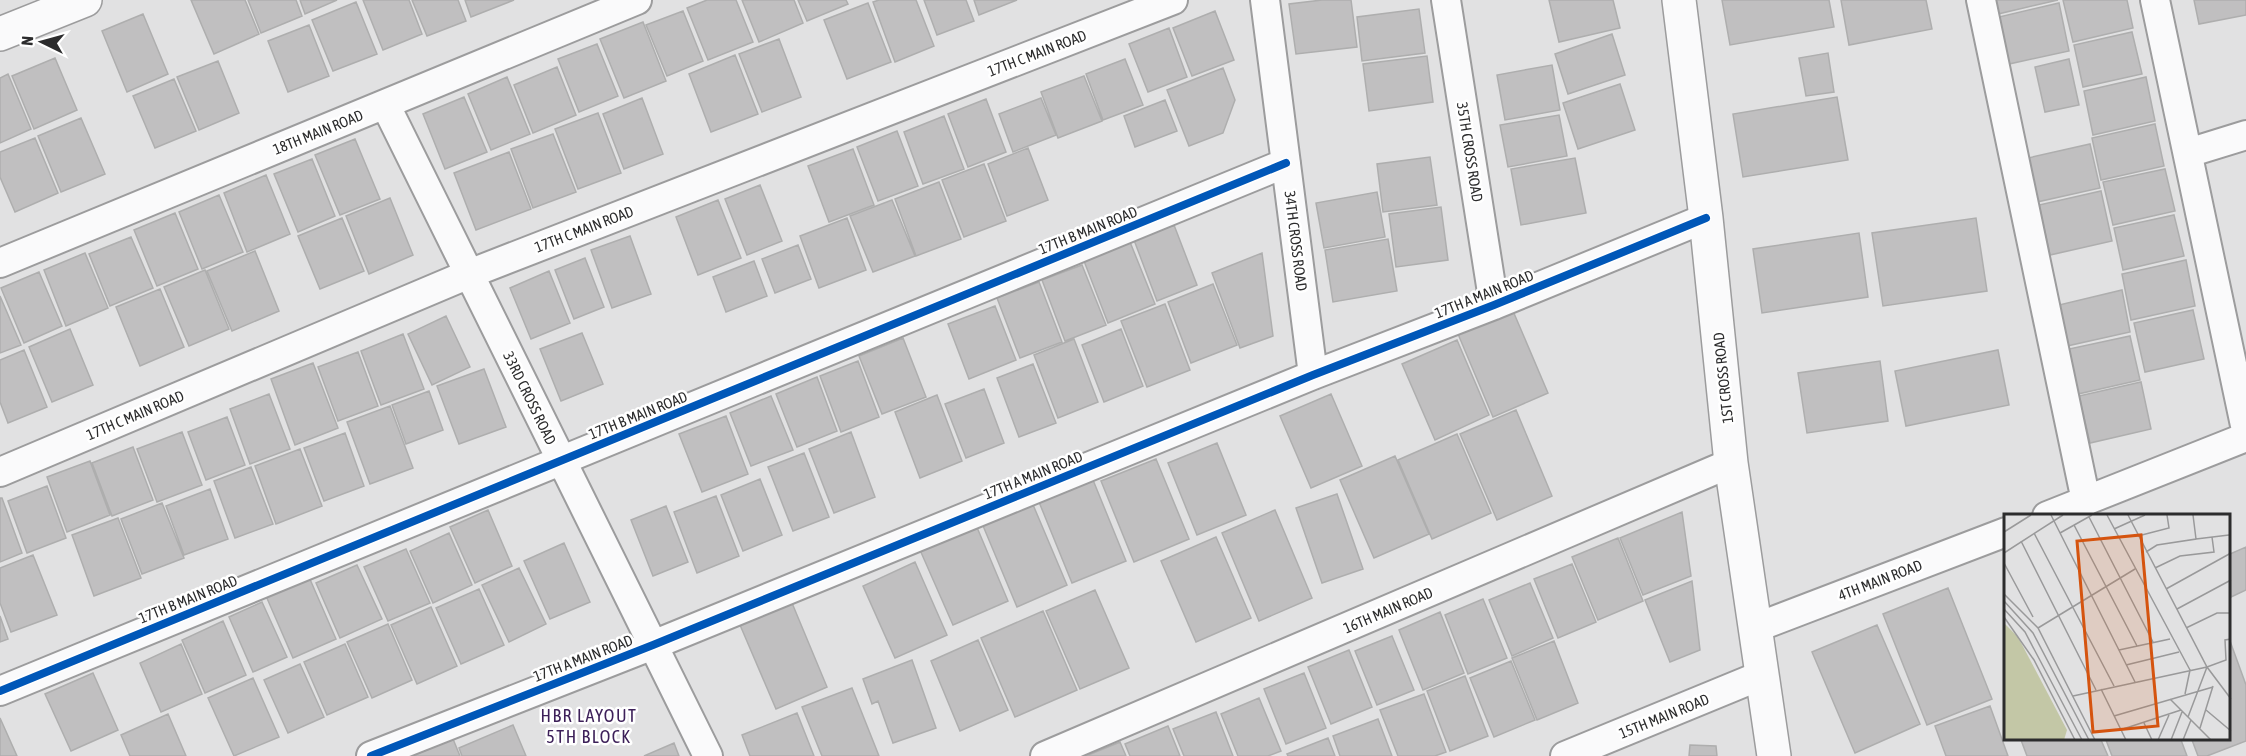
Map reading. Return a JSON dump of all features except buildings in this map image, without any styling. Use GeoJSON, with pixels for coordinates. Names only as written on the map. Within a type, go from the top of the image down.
{"type":"FeatureCollection","features":[{"type":"Feature","properties":{"kind":"street"},"geometry":{"type":"LineString","coordinates":[[1,28],[85,0]]}},
{"type":"Feature","properties":{"kind":"street","name":"18TH MAIN ROAD"},"geometry":{"type":"LineString","coordinates":[[0,263],[386,104],[582,10],[637,0]]}},
{"type":"Feature","properties":{"kind":"street","name":"17TH C MAIN ROAD"},"geometry":{"type":"LineString","coordinates":[[0,472],[469,274],[1173,0]]}},
{"type":"Feature","properties":{"kind":"street","name":"34TH CROSS ROAD"},"geometry":{"type":"LineString","coordinates":[[1265,0],[1313,375]]}},
{"type":"Feature","properties":{"kind":"street","name":"35TH CROSS ROAD"},"geometry":{"type":"LineString","coordinates":[[1446,0],[1494,305]]}},
{"type":"Feature","properties":{"kind":"street","name":"1ST CROSS ROAD"},"geometry":{"type":"LineString","coordinates":[[1679,0],[1706,218],[1731,463],[1774,756]]}},
{"type":"Feature","properties":{"kind":"street"},"geometry":{"type":"LineString","coordinates":[[1981,0],[2085,501]]}},
{"type":"Feature","properties":{"kind":"street"},"geometry":{"type":"LineString","coordinates":[[2155,0],[2246,430]]}},
{"type":"Feature","properties":{"kind":"street","name":"33RD CROSS ROAD"},"geometry":{"type":"LineString","coordinates":[[386,104],[708,756]]}},
{"type":"Feature","properties":{"kind":"street"},"geometry":{"type":"LineString","coordinates":[[2188,153],[2246,135]]}},
{"type":"Feature","properties":{"kind":"street","name":"17TH B MAIN ROAD"},"geometry":{"type":"LineString","coordinates":[[0,691],[1286,163]]}},
{"type":"Feature","properties":{"kind":"street","name":"17TH A MAIN ROAD"},"geometry":{"type":"LineString","coordinates":[[371,756],[653,645],[1313,375],[1494,305],[1706,218]]}},
{"type":"Feature","properties":{"kind":"street"},"geometry":{"type":"LineString","coordinates":[[2052,514],[2246,437]]}},
{"type":"Feature","properties":{"kind":"street","name":"16TH MAIN ROAD"},"geometry":{"type":"LineString","coordinates":[[1045,756],[1731,463]]}},
{"type":"Feature","properties":{"kind":"street","name":"4TH MAIN ROAD"},"geometry":{"type":"LineString","coordinates":[[1755,628],[2004,533]]}},
{"type":"Feature","properties":{"kind":"street","name":"15TH MAIN ROAD"},"geometry":{"type":"LineString","coordinates":[[1565,756],[1762,675]]}},
{"type":"Feature","properties":{"kind":"cycle path"},"geometry":{"type":"LineString","coordinates":[[0,691],[1286,163]]}},
{"type":"Feature","properties":{"kind":"cycle path"},"geometry":{"type":"LineString","coordinates":[[371,756],[653,645],[1313,375],[1494,305],[1706,218]]}},
{"type":"Feature","properties":{"kind":"district","name":"HBR LAYOUT 5TH BLOCK"},"geometry":{"type":"Point","coordinates":[589,725]}}]}
